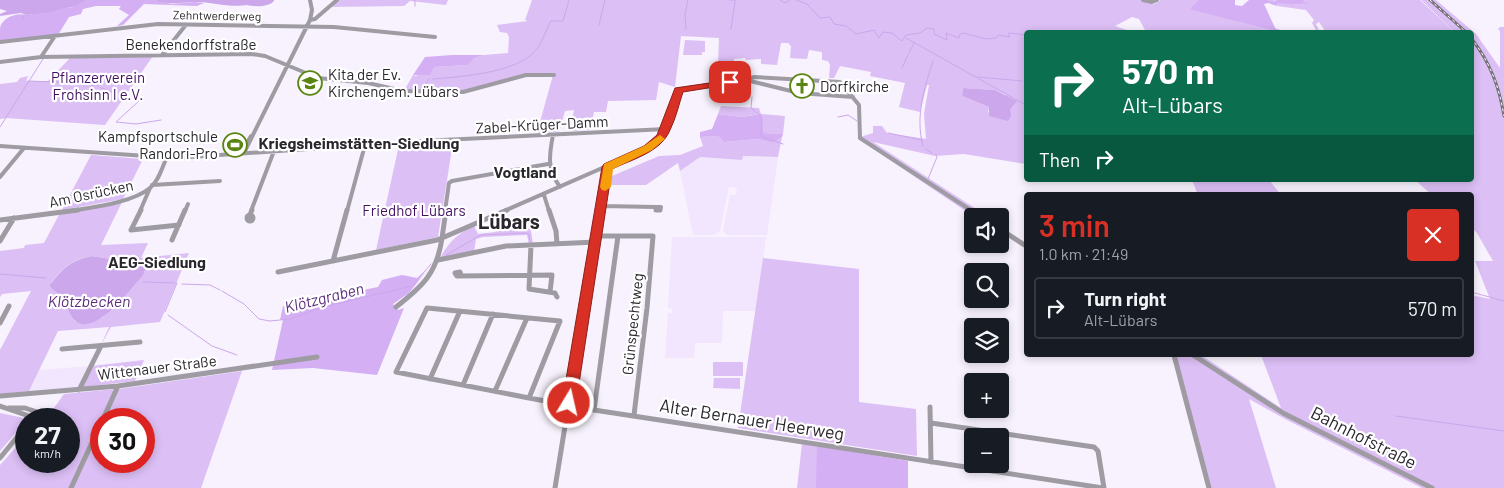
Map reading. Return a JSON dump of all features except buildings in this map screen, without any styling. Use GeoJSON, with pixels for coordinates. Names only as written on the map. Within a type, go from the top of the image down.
{"type":"FeatureCollection","features":[{"type":"Feature","properties":{"kind":"street"},"geometry":{"type":"LineString","coordinates":[[242,153],[247,140],[254,134],[307,27],[312,10],[310,0]]}},
{"type":"Feature","properties":{"kind":"street"},"geometry":{"type":"LineString","coordinates":[[310,20],[315,19],[337,0]]}},
{"type":"Feature","properties":{"kind":"street"},"geometry":{"type":"LineString","coordinates":[[1145,1],[1157,0]]}},
{"type":"Feature","properties":{"kind":"street","name":"Zehntwerderweg"},"geometry":{"type":"LineString","coordinates":[[0,42],[155,24],[334,27],[434,37]]}},
{"type":"Feature","properties":{"kind":"street"},"geometry":{"type":"LineString","coordinates":[[162,55],[185,26]]}},
{"type":"Feature","properties":{"kind":"street"},"geometry":{"type":"LineString","coordinates":[[42,57],[55,36]]}},
{"type":"Feature","properties":{"kind":"street","name":"Benekendorffstraße"},"geometry":{"type":"LineString","coordinates":[[0,62],[42,57],[102,54],[252,54],[264,56],[318,78],[368,83],[410,92],[463,92],[526,74],[554,75]]}},
{"type":"Feature","properties":{"kind":"street"},"geometry":{"type":"LineString","coordinates":[[762,77],[762,83]]}},
{"type":"Feature","properties":{"kind":"street"},"geometry":{"type":"LineString","coordinates":[[278,272],[442,238],[648,148],[661,137],[666,129],[679,90],[762,77],[836,80],[840,82],[859,106],[860,138],[968,208]]}},
{"type":"Feature","properties":{"kind":"street"},"geometry":{"type":"LineString","coordinates":[[744,80],[799,92],[853,98]]}},
{"type":"Feature","properties":{"kind":"street","name":"Zabel-Krüger-Damm"},"geometry":{"type":"LineString","coordinates":[[0,146],[167,158],[365,144],[666,129]]}},
{"type":"Feature","properties":{"kind":"street"},"geometry":{"type":"LineString","coordinates":[[553,135],[548,164],[550,172],[560,187]]}},
{"type":"Feature","properties":{"kind":"street"},"geometry":{"type":"LineString","coordinates":[[333,261],[365,144]]}},
{"type":"Feature","properties":{"kind":"street"},"geometry":{"type":"LineString","coordinates":[[0,178],[24,148]]}},
{"type":"Feature","properties":{"kind":"street"},"geometry":{"type":"LineString","coordinates":[[249,217],[272,151]]}},
{"type":"Feature","properties":{"kind":"street","name":"Am Osrücken"},"geometry":{"type":"LineString","coordinates":[[0,220],[126,200],[151,187],[167,158]]}},
{"type":"Feature","properties":{"kind":"street"},"geometry":{"type":"LineString","coordinates":[[396,307],[414,292],[438,260],[449,183],[452,180],[548,164]]}},
{"type":"Feature","properties":{"kind":"street"},"geometry":{"type":"LineString","coordinates":[[555,488],[608,167]]}},
{"type":"Feature","properties":{"kind":"street"},"geometry":{"type":"LineString","coordinates":[[179,225],[131,230],[151,187],[220,181]]}},
{"type":"Feature","properties":{"kind":"street"},"geometry":{"type":"LineString","coordinates":[[544,195],[556,231],[558,244]]}},
{"type":"Feature","properties":{"kind":"street"},"geometry":{"type":"LineString","coordinates":[[172,240],[188,204]]}},
{"type":"Feature","properties":{"kind":"street"},"geometry":{"type":"LineString","coordinates":[[602,206],[656,207]]}},
{"type":"Feature","properties":{"kind":"street"},"geometry":{"type":"LineString","coordinates":[[0,241],[14,218]]}},
{"type":"Feature","properties":{"kind":"street"},"geometry":{"type":"LineString","coordinates":[[1009,235],[1024,245]]}},
{"type":"Feature","properties":{"kind":"street"},"geometry":{"type":"LineString","coordinates":[[594,410],[618,236],[597,236]]}},
{"type":"Feature","properties":{"kind":"street","name":"Grünspechtweg"},"geometry":{"type":"LineString","coordinates":[[618,236],[653,236],[647,308],[634,415]]}},
{"type":"Feature","properties":{"kind":"street"},"geometry":{"type":"LineString","coordinates":[[438,260],[506,246],[596,242]]}},
{"type":"Feature","properties":{"kind":"street"},"geometry":{"type":"LineString","coordinates":[[531,245],[529,289],[555,293],[557,296]]}},
{"type":"Feature","properties":{"kind":"street"},"geometry":{"type":"LineString","coordinates":[[461,276],[553,276],[550,292]]}},
{"type":"Feature","properties":{"kind":"street"},"geometry":{"type":"LineString","coordinates":[[0,323],[9,306]]}},
{"type":"Feature","properties":{"kind":"street","name":"Alter Bernauer Heerweg"},"geometry":{"type":"LineString","coordinates":[[460,311],[427,308],[396,372],[568,406],[1103,488]]}},
{"type":"Feature","properties":{"kind":"street"},"geometry":{"type":"LineString","coordinates":[[430,379],[460,311],[560,321],[529,398]]}},
{"type":"Feature","properties":{"kind":"street"},"geometry":{"type":"LineString","coordinates":[[463,385],[493,314]]}},
{"type":"Feature","properties":{"kind":"street"},"geometry":{"type":"LineString","coordinates":[[496,391],[527,318]]}},
{"type":"Feature","properties":{"kind":"street"},"geometry":{"type":"LineString","coordinates":[[62,349],[140,342]]}},
{"type":"Feature","properties":{"kind":"street"},"geometry":{"type":"LineString","coordinates":[[79,390],[101,346]]}},
{"type":"Feature","properties":{"kind":"street","name":"Wittenauer Straße"},"geometry":{"type":"LineString","coordinates":[[0,396],[118,386],[317,357]]}},
{"type":"Feature","properties":{"kind":"street"},"geometry":{"type":"LineString","coordinates":[[1175,357],[1209,488]]}},
{"type":"Feature","properties":{"kind":"street","name":"Bahnhofstraße"},"geometry":{"type":"LineString","coordinates":[[1196,357],[1283,413],[1432,488]]}},
{"type":"Feature","properties":{"kind":"street"},"geometry":{"type":"LineString","coordinates":[[108,408],[118,386]]}},
{"type":"Feature","properties":{"kind":"street"},"geometry":{"type":"LineString","coordinates":[[0,406],[15,410]]}},
{"type":"Feature","properties":{"kind":"street"},"geometry":{"type":"LineString","coordinates":[[930,407],[931,462]]}},
{"type":"Feature","properties":{"kind":"street"},"geometry":{"type":"LineString","coordinates":[[9,408],[21,408]]}},
{"type":"Feature","properties":{"kind":"street"},"geometry":{"type":"LineString","coordinates":[[931,423],[1094,447],[1098,451],[1103,488]]}},
{"type":"Feature","properties":{"kind":"street"},"geometry":{"type":"LineString","coordinates":[[0,458],[15,441]]}},
{"type":"Feature","properties":{"kind":"street"},"geometry":{"type":"LineString","coordinates":[[71,488],[90,447]]}},
{"type":"Feature","properties":{"kind":"shaded area"},"geometry":{"type":"Polygon","coordinates":[[[87,0],[154,0],[172,4],[204,3],[197,6],[144,4],[123,25],[117,26],[129,15],[119,9],[121,6],[96,6],[83,9],[81,14],[69,17],[58,35],[0,41],[1,24],[11,16],[72,7],[87,0]]]}},
{"type":"Feature","properties":{"kind":"shaded area"},"geometry":{"type":"Polygon","coordinates":[[[1199,0],[1235,0],[1235,5],[1242,6],[1249,0],[1271,0],[1268,1],[1275,2],[1277,0],[1305,0],[1303,2],[1309,3],[1277,3],[1277,6],[1268,3],[1264,4],[1276,30],[1269,30],[1190,9],[1199,0]]]}},
{"type":"Feature","properties":{"kind":"shaded area"},"geometry":{"type":"Polygon","coordinates":[[[484,55],[475,58],[468,65],[434,67],[430,75],[413,75],[425,57],[484,55]]]}},
{"type":"Feature","properties":{"kind":"shaded area"},"geometry":{"type":"Polygon","coordinates":[[[718,114],[741,117],[761,114],[764,133],[783,134],[782,137],[773,143],[758,139],[724,142],[718,136],[700,137],[700,132],[712,129],[718,114]]]}},
{"type":"Feature","properties":{"kind":"shaded area"},"geometry":{"type":"Polygon","coordinates":[[[743,156],[778,157],[767,235],[727,235],[723,231],[730,195],[736,195],[737,188],[729,187],[720,231],[714,235],[693,235],[680,171],[700,157],[742,160],[743,156]]]}},
{"type":"Feature","properties":{"kind":"shaded area"},"geometry":{"type":"Polygon","coordinates":[[[672,237],[766,237],[756,311],[723,311],[722,343],[695,343],[694,358],[665,358],[668,313],[672,313],[672,309],[668,308],[672,237]]]}},
{"type":"Feature","properties":{"kind":"shaded area"},"geometry":{"type":"Polygon","coordinates":[[[428,269],[409,293],[393,304],[398,310],[404,308],[377,375],[313,368],[272,370],[283,320],[280,320],[283,306],[378,287],[382,280],[402,275],[417,278],[425,271],[416,283],[428,269]]]}},
{"type":"Feature","properties":{"kind":"shaded area"},"geometry":{"type":"Polygon","coordinates":[[[90,366],[79,387],[29,391],[39,370],[90,366]]]}},
{"type":"Feature","properties":{"kind":"shaded area"},"geometry":{"type":"Polygon","coordinates":[[[817,446],[908,461],[908,488],[816,488],[817,446]]]}},
{"type":"Feature","properties":{"kind":"green space"},"geometry":{"type":"Polygon","coordinates":[[[339,0],[448,0],[446,5],[410,1],[404,6],[329,7],[339,0]]]}},
{"type":"Feature","properties":{"kind":"green space"},"geometry":{"type":"Polygon","coordinates":[[[532,0],[1142,0],[1154,4],[1161,0],[1199,0],[1229,19],[1269,30],[1145,30],[1139,19],[1132,17],[1115,26],[1127,30],[1024,30],[1024,164],[964,154],[935,156],[873,142],[975,208],[964,208],[964,210],[857,138],[873,133],[873,126],[882,126],[887,133],[926,139],[924,114],[929,85],[927,85],[920,112],[899,107],[905,83],[870,76],[871,72],[840,66],[834,78],[829,78],[830,65],[828,61],[822,60],[822,52],[809,50],[807,59],[790,58],[791,46],[788,43],[781,43],[777,65],[761,64],[761,59],[746,60],[745,58],[734,59],[734,64],[718,64],[719,38],[681,36],[675,87],[659,82],[656,100],[608,101],[606,112],[594,112],[590,130],[570,131],[574,110],[565,111],[559,132],[537,133],[553,75],[529,74],[464,91],[404,91],[413,75],[416,76],[434,67],[468,65],[475,58],[484,55],[508,53],[509,37],[507,33],[500,32],[497,25],[528,21],[525,20],[532,0]],[[963,88],[962,96],[989,107],[988,113],[1006,95],[995,90],[963,88]]]}},
{"type":"Feature","properties":{"kind":"green space"},"geometry":{"type":"Polygon","coordinates":[[[1420,0],[1453,30],[1325,30],[1319,22],[1316,24],[1319,30],[1316,30],[1312,23],[1314,20],[1306,10],[1277,6],[1267,1],[1420,0]]]}},
{"type":"Feature","properties":{"kind":"green space"},"geometry":{"type":"Polygon","coordinates":[[[1423,0],[1436,0],[1471,30],[1454,30],[1423,0]]]}},
{"type":"Feature","properties":{"kind":"green space"},"geometry":{"type":"Polygon","coordinates":[[[1504,27],[1504,488],[1422,488],[1249,399],[1276,488],[1209,488],[1175,357],[1204,357],[1281,408],[1262,357],[1474,357],[1474,296],[1490,299],[1475,261],[1493,261],[1474,230],[1474,192],[1429,192],[1417,182],[1474,182],[1474,32],[1500,68],[1500,31],[1498,29],[1504,27]]]}},
{"type":"Feature","properties":{"kind":"green space"},"geometry":{"type":"Polygon","coordinates":[[[685,40],[705,41],[705,52],[702,52],[702,55],[683,55],[685,40]]]}},
{"type":"Feature","properties":{"kind":"green space","name":"Pflanzerverein Frohsinn I e.V."},"geometry":{"type":"Polygon","coordinates":[[[153,56],[105,125],[0,119],[0,84],[17,82],[20,78],[28,76],[26,81],[48,81],[71,57],[153,56]]]}},
{"type":"Feature","properties":{"kind":"green space"},"geometry":{"type":"Polygon","coordinates":[[[721,106],[759,108],[761,114],[785,116],[783,134],[764,133],[760,114],[741,117],[718,114],[721,106]]]}},
{"type":"Feature","properties":{"kind":"green space"},"geometry":{"type":"Polygon","coordinates":[[[718,136],[724,142],[758,139],[773,143],[782,137],[778,157],[743,156],[742,160],[700,157],[680,171],[678,163],[646,185],[610,185],[612,176],[659,156],[680,155],[703,146],[700,137],[718,136]]]}},
{"type":"Feature","properties":{"kind":"green space","name":"Friedhof Lübars"},"geometry":{"type":"Polygon","coordinates":[[[453,142],[438,237],[376,250],[399,145],[453,142]]]}},
{"type":"Feature","properties":{"kind":"green space"},"geometry":{"type":"Polygon","coordinates":[[[91,155],[143,159],[123,199],[62,210],[91,155]]]}},
{"type":"Feature","properties":{"kind":"green space"},"geometry":{"type":"Polygon","coordinates":[[[1193,182],[1271,182],[1279,192],[1197,192],[1193,182]]]}},
{"type":"Feature","properties":{"kind":"green space"},"geometry":{"type":"Polygon","coordinates":[[[122,202],[101,245],[148,243],[141,258],[189,253],[160,322],[111,327],[101,345],[109,327],[58,331],[29,391],[0,394],[0,350],[31,291],[2,294],[0,297],[0,251],[44,243],[60,213],[122,202]],[[91,256],[83,258],[67,266],[49,286],[64,299],[75,321],[102,318],[144,273],[146,268],[137,263],[91,256]]]}},
{"type":"Feature","properties":{"kind":"green space"},"geometry":{"type":"Polygon","coordinates":[[[493,219],[496,224],[535,222],[537,228],[531,231],[533,244],[529,244],[527,235],[483,237],[476,239],[474,252],[440,258],[454,239],[474,226],[478,234],[496,232],[491,220],[493,219]]]}},
{"type":"Feature","properties":{"kind":"green space"},"geometry":{"type":"Polygon","coordinates":[[[763,258],[859,269],[859,402],[916,409],[917,456],[738,428],[763,258]]]}},
{"type":"Feature","properties":{"kind":"green space"},"geometry":{"type":"Polygon","coordinates":[[[144,360],[135,381],[82,387],[92,366],[144,360]]]}},
{"type":"Feature","properties":{"kind":"green space"},"geometry":{"type":"Polygon","coordinates":[[[713,362],[743,362],[743,376],[713,376],[713,362]]]}},
{"type":"Feature","properties":{"kind":"green space"},"geometry":{"type":"Polygon","coordinates":[[[242,371],[201,488],[71,488],[80,473],[90,449],[90,473],[155,473],[155,408],[110,408],[119,389],[242,371]]]}},
{"type":"Feature","properties":{"kind":"green space"},"geometry":{"type":"Polygon","coordinates":[[[714,378],[740,378],[740,389],[713,388],[714,378]]]}},
{"type":"Feature","properties":{"kind":"green space"},"geometry":{"type":"Polygon","coordinates":[[[116,389],[107,408],[90,408],[90,444],[80,465],[80,408],[54,408],[64,394],[116,389]]]}},
{"type":"Feature","properties":{"kind":"green space"},"geometry":{"type":"Polygon","coordinates":[[[0,413],[15,416],[15,434],[0,451],[0,413]]]}},
{"type":"Feature","properties":{"kind":"green space"},"geometry":{"type":"Polygon","coordinates":[[[802,444],[908,461],[908,488],[797,488],[802,444]]]}},
{"type":"Feature","properties":{"kind":"green space"},"geometry":{"type":"Polygon","coordinates":[[[15,448],[15,473],[76,473],[69,488],[0,488],[0,465],[15,448]]]}},
{"type":"Feature","properties":{"kind":"water"},"geometry":{"type":"Polygon","coordinates":[[[0,0],[87,0],[75,6],[50,12],[0,16],[0,14],[7,11],[0,9],[0,0]]]}},
{"type":"Feature","properties":{"kind":"water"},"geometry":{"type":"Polygon","coordinates":[[[154,0],[274,1],[258,6],[233,6],[199,2],[168,3],[154,0]]]}},
{"type":"Feature","properties":{"kind":"water"},"geometry":{"type":"Polygon","coordinates":[[[963,88],[995,90],[1017,101],[1010,109],[1011,116],[1008,121],[989,116],[989,107],[962,96],[963,88]]]}},
{"type":"Feature","properties":{"kind":"water","name":"Klötzbecken"},"geometry":{"type":"Polygon","coordinates":[[[91,256],[137,263],[146,268],[143,275],[113,308],[94,322],[85,324],[74,320],[63,299],[49,286],[71,263],[91,256]]]}},
{"type":"Feature","properties":{"kind":"waterway"},"geometry":{"type":"LineString","coordinates":[[415,0],[415,6]]}},
{"type":"Feature","properties":{"kind":"waterway"},"geometry":{"type":"LineString","coordinates":[[433,79],[484,73],[522,61],[538,48],[551,21],[563,21],[569,0]]}},
{"type":"Feature","properties":{"kind":"waterway"},"geometry":{"type":"LineString","coordinates":[[599,25],[605,0]]}},
{"type":"Feature","properties":{"kind":"waterway"},"geometry":{"type":"LineString","coordinates":[[686,29],[685,15],[688,0]]}},
{"type":"Feature","properties":{"kind":"waterway"},"geometry":{"type":"LineString","coordinates":[[729,0],[736,0]]}},
{"type":"Feature","properties":{"kind":"waterway"},"geometry":{"type":"LineString","coordinates":[[780,0],[785,3],[790,0]]}},
{"type":"Feature","properties":{"kind":"waterway"},"geometry":{"type":"LineString","coordinates":[[796,0],[807,4],[820,18],[830,17],[834,24],[846,26],[856,34],[874,30],[879,38],[883,32],[892,33],[902,41],[906,35],[920,33],[927,28],[934,29],[934,34],[947,40],[946,33],[959,38],[960,34],[963,33],[986,39],[996,38],[998,35],[1010,37],[1008,34],[1010,33],[1024,35]]}},
{"type":"Feature","properties":{"kind":"waterway"},"geometry":{"type":"LineString","coordinates":[[1422,0],[1454,30]]}},
{"type":"Feature","properties":{"kind":"waterway"},"geometry":{"type":"LineString","coordinates":[[731,29],[735,1]]}},
{"type":"Feature","properties":{"kind":"waterway"},"geometry":{"type":"LineString","coordinates":[[22,20],[25,15]]}},
{"type":"Feature","properties":{"kind":"waterway"},"geometry":{"type":"LineString","coordinates":[[906,38],[1024,104]]}},
{"type":"Feature","properties":{"kind":"waterway"},"geometry":{"type":"LineString","coordinates":[[909,53],[914,43]]}},
{"type":"Feature","properties":{"kind":"waterway"},"geometry":{"type":"LineString","coordinates":[[902,68],[908,55]]}},
{"type":"Feature","properties":{"kind":"waterway"},"geometry":{"type":"LineString","coordinates":[[29,81],[43,59]]}},
{"type":"Feature","properties":{"kind":"waterway"},"geometry":{"type":"LineString","coordinates":[[922,140],[920,114],[933,61]]}},
{"type":"Feature","properties":{"kind":"waterway"},"geometry":{"type":"LineString","coordinates":[[978,77],[1022,81]]}},
{"type":"Feature","properties":{"kind":"waterway"},"geometry":{"type":"LineString","coordinates":[[423,90],[429,79]]}},
{"type":"Feature","properties":{"kind":"waterway"},"geometry":{"type":"LineString","coordinates":[[0,127],[29,81]]}},
{"type":"Feature","properties":{"kind":"waterway"},"geometry":{"type":"LineString","coordinates":[[29,81],[83,83]]}},
{"type":"Feature","properties":{"kind":"waterway"},"geometry":{"type":"LineString","coordinates":[[85,83],[83,86],[100,85]]}},
{"type":"Feature","properties":{"kind":"waterway"},"geometry":{"type":"LineString","coordinates":[[101,88],[116,93]]}},
{"type":"Feature","properties":{"kind":"waterway"},"geometry":{"type":"LineString","coordinates":[[118,94],[140,100],[116,122],[136,124],[161,120]]}},
{"type":"Feature","properties":{"kind":"waterway"},"geometry":{"type":"LineString","coordinates":[[752,97],[751,108],[762,117],[761,136],[783,144]]}},
{"type":"Feature","properties":{"kind":"waterway"},"geometry":{"type":"LineString","coordinates":[[838,117],[848,115],[857,121]]}},
{"type":"Feature","properties":{"kind":"waterway"},"geometry":{"type":"LineString","coordinates":[[888,133],[922,140]]}},
{"type":"Feature","properties":{"kind":"waterway"},"geometry":{"type":"LineString","coordinates":[[922,140],[923,146]]}},
{"type":"Feature","properties":{"kind":"waterway"},"geometry":{"type":"LineString","coordinates":[[926,149],[932,153]]}},
{"type":"Feature","properties":{"kind":"waterway"},"geometry":{"type":"LineString","coordinates":[[928,179],[937,157],[936,155]]}},
{"type":"Feature","properties":{"kind":"waterway","name":"Klötzgraben"},"geometry":{"type":"LineString","coordinates":[[446,255],[481,235],[527,233],[529,234],[530,242]]}},
{"type":"Feature","properties":{"kind":"waterway","name":"Klötzgraben"},"geometry":{"type":"LineString","coordinates":[[222,291],[244,304],[259,319],[270,321],[290,319],[323,307],[412,286],[431,264]]}},
{"type":"Feature","properties":{"kind":"waterway","name":"Klötzgraben"},"geometry":{"type":"LineString","coordinates":[[0,274],[46,278]]}},
{"type":"Feature","properties":{"kind":"waterway","name":"Klötzgraben"},"geometry":{"type":"LineString","coordinates":[[143,282],[175,283]]}},
{"type":"Feature","properties":{"kind":"waterway","name":"Klötzgraben"},"geometry":{"type":"LineString","coordinates":[[165,312],[177,283]]}},
{"type":"Feature","properties":{"kind":"waterway","name":"Klötzgraben"},"geometry":{"type":"LineString","coordinates":[[182,284],[210,285],[220,290]]}},
{"type":"Feature","properties":{"kind":"waterway"},"geometry":{"type":"LineString","coordinates":[[1474,293],[1504,301]]}},
{"type":"Feature","properties":{"kind":"waterway","name":"Klötzgraben"},"geometry":{"type":"LineString","coordinates":[[168,315],[212,346],[237,355]]}},
{"type":"Feature","properties":{"kind":"waterway"},"geometry":{"type":"LineString","coordinates":[[1396,416],[1504,431]]}},
{"type":"Feature","properties":{"kind":"railway"},"geometry":{"type":"LineString","coordinates":[[1430,0],[1464,30]]}},
{"type":"Feature","properties":{"kind":"railway"},"geometry":{"type":"LineString","coordinates":[[1474,42],[1493,75],[1504,116]]}},
{"type":"Feature","properties":{"kind":"slow traffic"},"geometry":{"type":"LineString","coordinates":[[605,187],[608,167],[648,148],[660,139]]}},
{"type":"Feature","properties":{"kind":"place","name":"Kita der Ev. Kirchengem. Lübars"},"geometry":{"type":"Point","coordinates":[310,83]}},
{"type":"Feature","properties":{"kind":"place","name":"Dorfkirche"},"geometry":{"type":"Point","coordinates":[802,86]}},
{"type":"Feature","properties":{"kind":"place","name":"Kampfsportschule Randori-Pro"},"geometry":{"type":"Point","coordinates":[235,145]}},
{"type":"Feature","properties":{"kind":"district","name":"Kriegsheimstätten-Siedlung"},"geometry":{"type":"Point","coordinates":[359,142]}},
{"type":"Feature","properties":{"kind":"district","name":"Vogtland"},"geometry":{"type":"Point","coordinates":[525,171]}},
{"type":"Feature","properties":{"kind":"district","name":"Lübars"},"geometry":{"type":"Point","coordinates":[509,221]}},
{"type":"Feature","properties":{"kind":"district","name":"AEG-Siedlung"},"geometry":{"type":"Point","coordinates":[157,261]}},
{"type":"Feature","properties":{"kind":"route"},"geometry":{"type":"LineString","coordinates":[[569,403],[608,167],[648,148],[664,134],[679,90],[730,82]]}}]}
